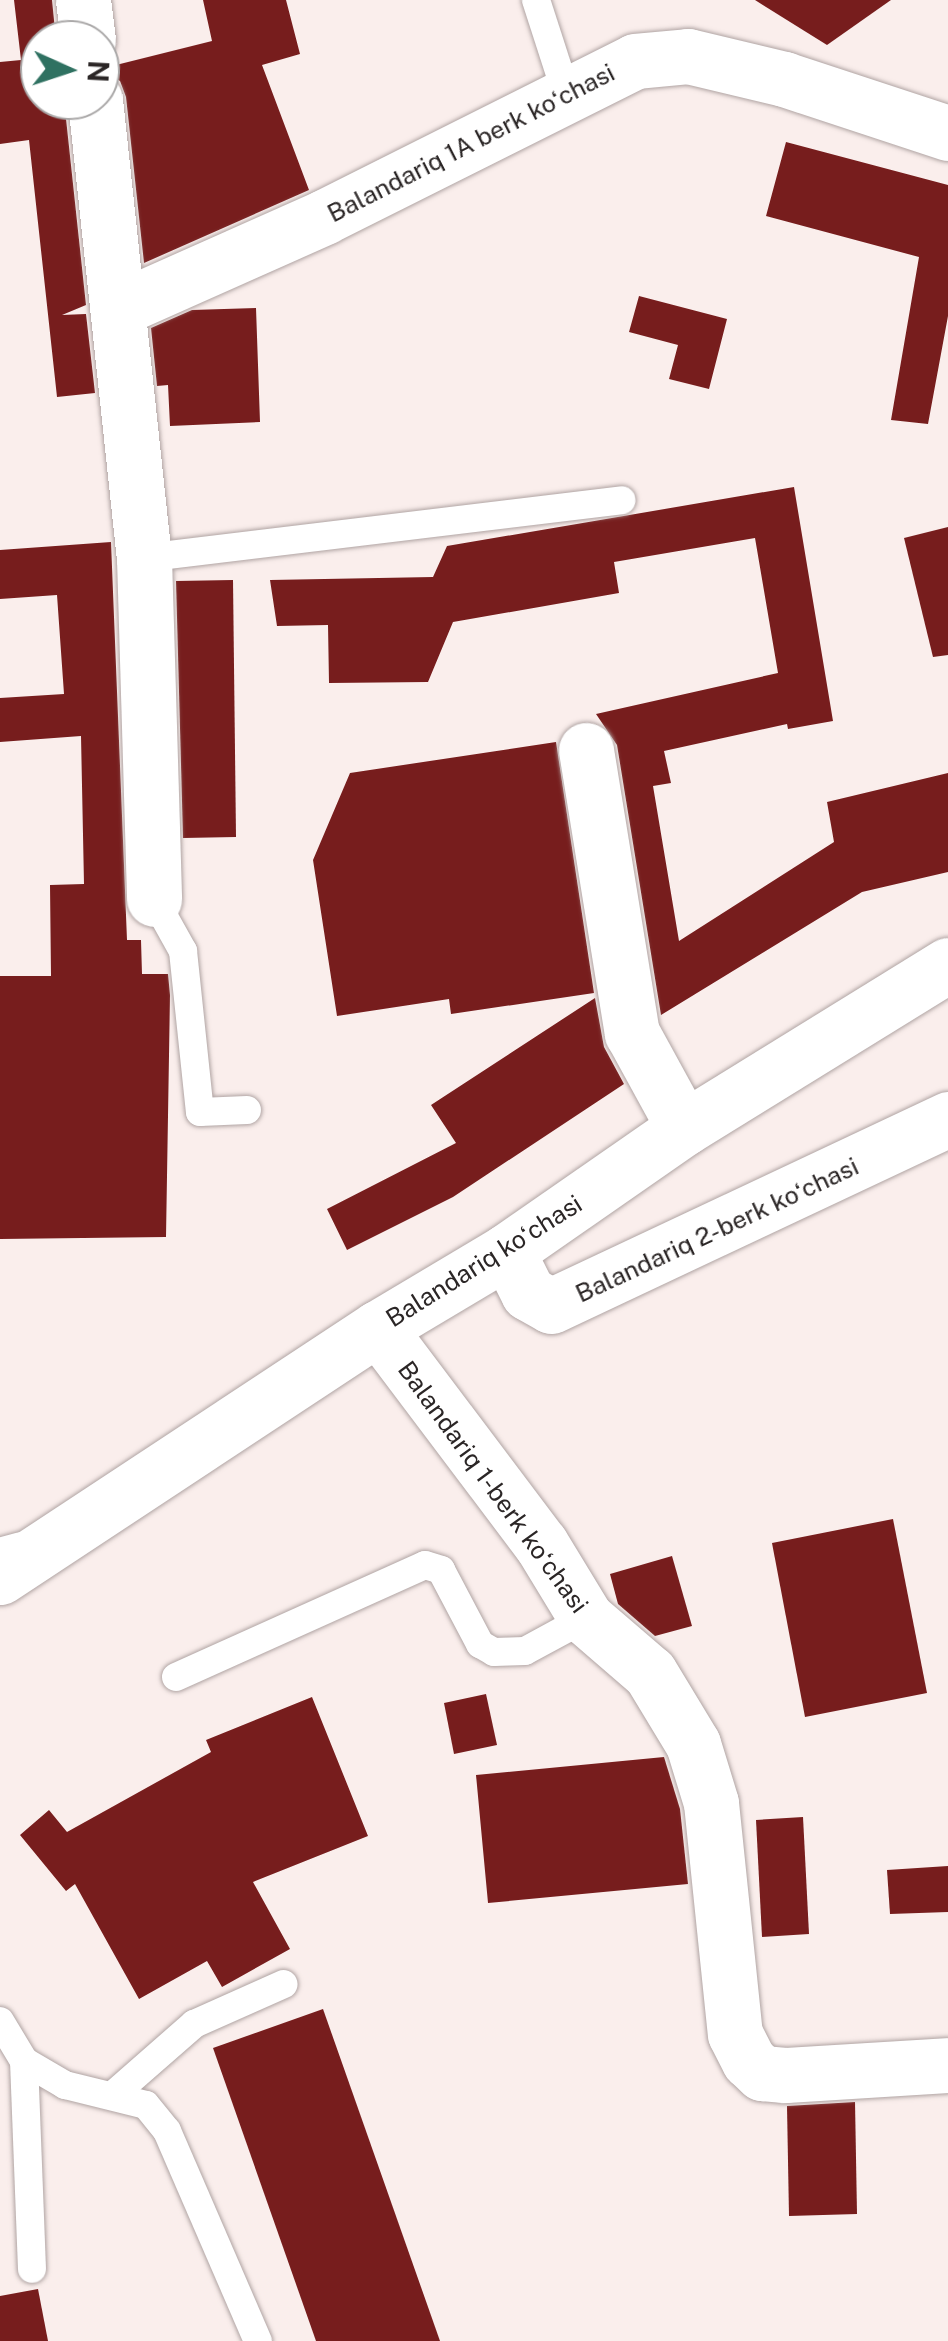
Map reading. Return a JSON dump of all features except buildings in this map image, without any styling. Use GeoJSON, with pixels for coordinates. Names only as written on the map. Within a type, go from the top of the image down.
{"type":"FeatureCollection","features":[{"type":"Feature","properties":{"kind":"street","name":"Balandariq 1A berk koʻchasi"},"geometry":{"type":"LineString","coordinates":[[120,308],[324,217],[565,90],[635,61],[688,56],[784,78],[948,133]]}},
{"type":"Feature","properties":{"kind":"street"},"geometry":{"type":"LineString","coordinates":[[97,120],[144,558],[154,899]]}},
{"type":"Feature","properties":{"kind":"street"},"geometry":{"type":"LineString","coordinates":[[586,750],[632,1033],[684,1128]]}},
{"type":"Feature","properties":{"kind":"street","name":"Balandariq koʻchasi"},"geometry":{"type":"LineString","coordinates":[[7,1567],[378,1328],[508,1251],[684,1128],[948,965]]}},
{"type":"Feature","properties":{"kind":"street","name":"Balandariq 2-berk koʻchasi"},"geometry":{"type":"LineString","coordinates":[[508,1251],[528,1293],[551,1306],[948,1119]]}},
{"type":"Feature","properties":{"kind":"street","name":"Balandariq 1-berk koʻchasi"},"geometry":{"type":"LineString","coordinates":[[378,1328],[541,1544],[586,1618],[650,1673],[693,1744],[714,1823],[735,2034],[748,2061],[762,2073],[785,2076],[948,2065]]}},
{"type":"Feature","properties":{"kind":"lane"},"geometry":{"type":"LineString","coordinates":[[536,0],[565,90]]}},
{"type":"Feature","properties":{"kind":"lane"},"geometry":{"type":"LineString","coordinates":[[144,558],[621,500]]}},
{"type":"Feature","properties":{"kind":"lane"},"geometry":{"type":"LineString","coordinates":[[154,899],[183,951],[200,1112],[247,1110]]}},
{"type":"Feature","properties":{"kind":"lane"},"geometry":{"type":"LineString","coordinates":[[176,1677],[425,1564],[440,1570],[480,1644],[494,1652],[526,1652],[586,1618]]}},
{"type":"Feature","properties":{"kind":"lane"},"geometry":{"type":"LineString","coordinates":[[113,2095],[194,2024],[284,1984]]}},
{"type":"Feature","properties":{"kind":"lane"},"geometry":{"type":"LineString","coordinates":[[0,2022],[24,2061],[65,2085],[146,2105],[167,2132],[258,2341]]}},
{"type":"Feature","properties":{"kind":"lane"},"geometry":{"type":"LineString","coordinates":[[24,2061],[32,2269]]}}]}
